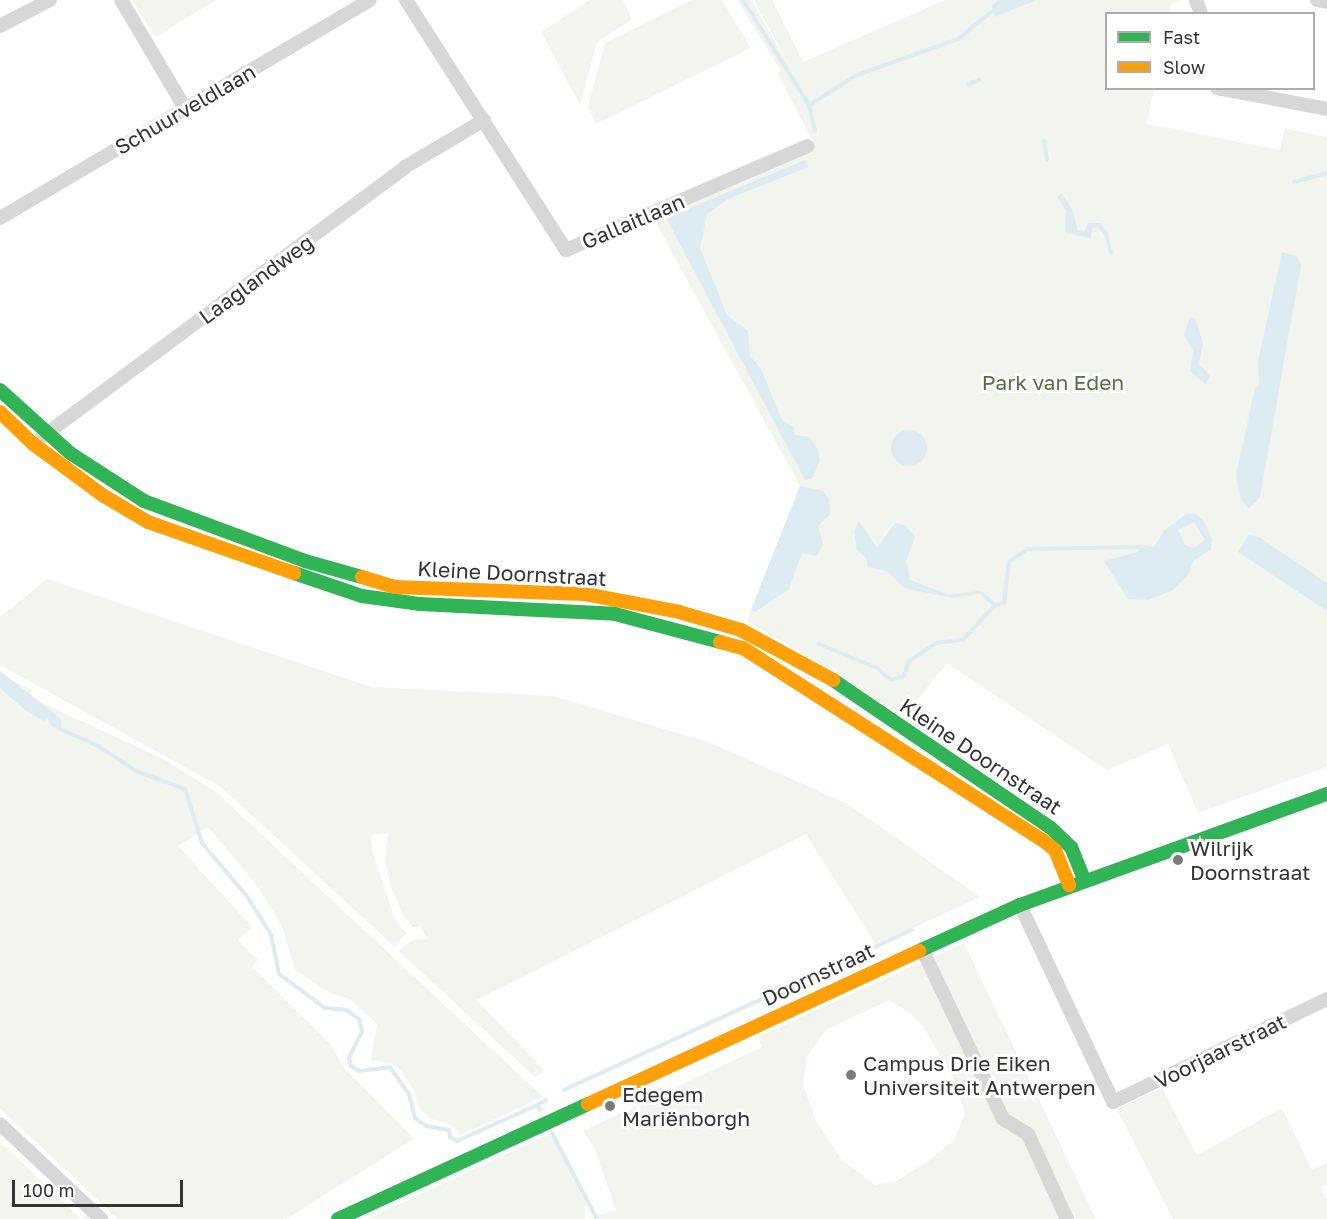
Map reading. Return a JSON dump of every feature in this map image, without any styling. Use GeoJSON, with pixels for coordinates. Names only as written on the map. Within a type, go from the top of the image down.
{"type":"FeatureCollection","features":[{"type":"Feature","properties":{"kind":"street"},"geometry":{"type":"LineString","coordinates":[[0,26],[51,0]]}},
{"type":"Feature","properties":{"kind":"street"},"geometry":{"type":"LineString","coordinates":[[121,0],[186,110]]}},
{"type":"Feature","properties":{"kind":"street","name":"Schuurveldlaan"},"geometry":{"type":"LineString","coordinates":[[0,218],[370,0]]}},
{"type":"Feature","properties":{"kind":"street"},"geometry":{"type":"LineString","coordinates":[[406,0],[484,120]]}},
{"type":"Feature","properties":{"kind":"street"},"geometry":{"type":"LineString","coordinates":[[1317,0],[1327,2]]}},
{"type":"Feature","properties":{"kind":"street"},"geometry":{"type":"LineString","coordinates":[[1227,90],[1327,109]]}},
{"type":"Feature","properties":{"kind":"street","name":"Gallaitlaan"},"geometry":{"type":"LineString","coordinates":[[484,120],[566,250],[808,146]]}},
{"type":"Feature","properties":{"kind":"street","name":"Laaglandweg"},"geometry":{"type":"LineString","coordinates":[[32,443],[405,167],[484,120]]}},
{"type":"Feature","properties":{"kind":"street","name":"Kleine Doornstraat"},"geometry":{"type":"LineString","coordinates":[[0,390],[47,434],[87,465],[144,501],[353,577],[395,586],[441,591],[585,594],[687,614],[741,630],[830,678],[1051,828],[1071,847],[1084,879]]}},
{"type":"Feature","properties":{"kind":"street","name":"Kleine Doornstraat"},"geometry":{"type":"LineString","coordinates":[[0,412],[32,443],[77,477],[148,522],[362,596],[420,604],[615,614],[743,648],[1045,842],[1055,850],[1069,885]]}},
{"type":"Feature","properties":{"kind":"street"},"geometry":{"type":"LineString","coordinates":[[77,477],[87,465]]}},
{"type":"Feature","properties":{"kind":"street","name":"Doornstraat"},"geometry":{"type":"LineString","coordinates":[[338,1219],[1020,905],[1084,879],[1327,794]]}},
{"type":"Feature","properties":{"kind":"street","name":"Voorjaarstraat"},"geometry":{"type":"LineString","coordinates":[[1020,905],[1113,1102],[1327,999]]}},
{"type":"Feature","properties":{"kind":"street"},"geometry":{"type":"LineString","coordinates":[[922,949],[1003,1119],[1028,1134],[1067,1219]]}},
{"type":"Feature","properties":{"kind":"street"},"geometry":{"type":"LineString","coordinates":[[0,1124],[101,1219]]}},
{"type":"Feature","properties":{"kind":"green space"},"geometry":{"type":"Polygon","coordinates":[[[132,0],[216,0],[156,37],[132,0]]]}},
{"type":"Feature","properties":{"kind":"green space"},"geometry":{"type":"Polygon","coordinates":[[[590,0],[623,0],[632,20],[597,42],[580,105],[541,32],[590,0]]]}},
{"type":"Feature","properties":{"kind":"green space"},"geometry":{"type":"Polygon","coordinates":[[[692,0],[722,0],[751,48],[596,124],[588,106],[605,43],[692,0]]]}},
{"type":"Feature","properties":{"kind":"green space","name":"Park van Eden"},"geometry":{"type":"Polygon","coordinates":[[[737,0],[751,0],[790,67],[754,0],[772,0],[803,62],[945,0],[1181,0],[1171,4],[1169,12],[1105,12],[1105,90],[1154,90],[1147,124],[1280,150],[1285,128],[1327,137],[1327,767],[1198,813],[1168,744],[1107,770],[947,663],[904,716],[747,620],[800,486],[651,214],[815,145],[777,73],[781,71],[737,0]]]}},
{"type":"Feature","properties":{"kind":"green space"},"geometry":{"type":"Polygon","coordinates":[[[47,579],[372,687],[553,696],[708,742],[848,804],[980,897],[876,945],[806,834],[476,1000],[545,1071],[535,1077],[399,951],[414,939],[427,939],[421,927],[413,927],[403,915],[390,884],[385,859],[388,833],[371,835],[372,850],[395,920],[406,933],[395,947],[221,787],[0,665],[0,617],[47,579]]]}},
{"type":"Feature","properties":{"kind":"green space"},"geometry":{"type":"Polygon","coordinates":[[[0,675],[31,689],[32,698],[163,759],[216,792],[543,1097],[461,1135],[448,1123],[431,1119],[420,1109],[413,1089],[401,1071],[391,1063],[371,1060],[377,1024],[350,999],[330,993],[295,970],[282,926],[256,884],[208,827],[178,846],[252,927],[238,940],[258,960],[252,967],[330,1044],[345,1069],[414,1139],[286,1219],[118,1219],[0,1108],[0,675]]]}},
{"type":"Feature","properties":{"kind":"green space","name":"Campus Drie Eiken Universiteit Antwerpen"},"geometry":{"type":"Polygon","coordinates":[[[964,943],[1096,1219],[586,1219],[616,1210],[595,1149],[583,1131],[762,1047],[758,1037],[964,943]],[[889,1000],[826,1030],[807,1056],[803,1085],[817,1123],[842,1160],[875,1185],[897,1181],[930,1160],[954,1140],[965,1114],[955,1083],[924,1027],[909,1012],[889,1000]]]}},
{"type":"Feature","properties":{"kind":"green space"},"geometry":{"type":"Polygon","coordinates":[[[1162,1088],[1197,1155],[1282,1108],[1312,1170],[1327,1163],[1327,1184],[1321,1187],[1327,1200],[1327,1219],[1173,1219],[1117,1109],[1162,1088]]]}},
{"type":"Feature","properties":{"kind":"green space"},"geometry":{"type":"Polygon","coordinates":[[[552,1133],[585,1192],[585,1219],[367,1219],[552,1133]]]}},
{"type":"Feature","properties":{"kind":"green space"},"geometry":{"type":"Polygon","coordinates":[[[0,1142],[81,1219],[0,1219],[0,1142]]]}},
{"type":"Feature","properties":{"kind":"green space"},"geometry":{"type":"Polygon","coordinates":[[[94,1213],[101,1219],[81,1219],[94,1213]]]}},
{"type":"Feature","properties":{"kind":"shaded area"},"geometry":{"type":"Polygon","coordinates":[[[998,0],[1037,0],[994,17],[992,6],[998,0]]]}},
{"type":"Feature","properties":{"kind":"shaded area"},"geometry":{"type":"Polygon","coordinates":[[[805,160],[808,167],[728,199],[707,214],[700,248],[727,315],[748,331],[750,356],[761,369],[782,420],[794,427],[795,435],[809,437],[818,449],[820,461],[812,478],[805,480],[666,218],[805,160]]]}},
{"type":"Feature","properties":{"kind":"shaded area"},"geometry":{"type":"Polygon","coordinates":[[[1062,193],[1073,211],[1078,231],[1084,232],[1088,223],[1100,223],[1107,231],[1113,254],[1110,256],[1105,236],[1097,227],[1092,228],[1091,238],[1065,233],[1066,211],[1057,196],[1062,193]]]}},
{"type":"Feature","properties":{"kind":"shaded area"},"geometry":{"type":"Polygon","coordinates":[[[1282,252],[1296,256],[1301,265],[1260,497],[1249,509],[1240,498],[1236,475],[1255,388],[1259,386],[1258,361],[1282,252]]]}},
{"type":"Feature","properties":{"kind":"shaded area"},"geometry":{"type":"Polygon","coordinates":[[[1190,317],[1195,318],[1203,343],[1199,364],[1210,376],[1206,385],[1190,371],[1193,351],[1184,335],[1190,317]]]}},
{"type":"Feature","properties":{"kind":"shaded area"},"geometry":{"type":"Polygon","coordinates":[[[909,430],[922,435],[927,448],[922,461],[909,466],[896,461],[891,448],[896,435],[909,430]]]}},
{"type":"Feature","properties":{"kind":"shaded area"},"geometry":{"type":"Polygon","coordinates":[[[800,486],[823,491],[829,499],[830,514],[818,526],[823,544],[817,556],[802,553],[789,589],[755,612],[751,610],[800,486]]]}},
{"type":"Feature","properties":{"kind":"shaded area"},"geometry":{"type":"Polygon","coordinates":[[[1186,514],[1195,514],[1204,521],[1212,539],[1211,549],[1193,561],[1189,574],[1173,590],[1148,600],[1128,599],[1104,561],[1138,552],[1144,545],[1154,547],[1164,531],[1186,514]],[[1194,522],[1178,530],[1185,545],[1194,548],[1205,540],[1194,522]]]}},
{"type":"Feature","properties":{"kind":"shaded area"},"geometry":{"type":"Polygon","coordinates":[[[859,521],[877,548],[895,523],[905,525],[915,537],[906,561],[910,580],[949,595],[979,591],[985,593],[952,598],[904,588],[887,571],[868,567],[866,558],[857,550],[854,531],[859,521]]]}},
{"type":"Feature","properties":{"kind":"shaded area"},"geometry":{"type":"Polygon","coordinates":[[[1249,535],[1259,537],[1327,583],[1327,611],[1238,552],[1249,535]]]}},
{"type":"Feature","properties":{"kind":"shaded area"},"geometry":{"type":"Polygon","coordinates":[[[0,671],[61,719],[61,730],[52,726],[47,718],[44,721],[25,710],[0,688],[0,671]]]}},
{"type":"Feature","properties":{"kind":"waterway"},"geometry":{"type":"LineString","coordinates":[[743,0],[809,105],[815,131]]}},
{"type":"Feature","properties":{"kind":"waterway"},"geometry":{"type":"LineString","coordinates":[[809,105],[857,75],[958,39],[995,9]]}},
{"type":"Feature","properties":{"kind":"waterway"},"geometry":{"type":"LineString","coordinates":[[969,84],[979,80]]}},
{"type":"Feature","properties":{"kind":"waterway"},"geometry":{"type":"LineString","coordinates":[[1044,141],[1047,160]]}},
{"type":"Feature","properties":{"kind":"waterway"},"geometry":{"type":"LineString","coordinates":[[1294,182],[1327,173]]}},
{"type":"Feature","properties":{"kind":"waterway"},"geometry":{"type":"LineString","coordinates":[[983,595],[995,605],[1004,603],[1009,562],[1027,549],[1141,547]]}},
{"type":"Feature","properties":{"kind":"waterway"},"geometry":{"type":"LineString","coordinates":[[819,644],[877,668],[891,680],[904,676],[909,661],[937,643],[963,640],[995,605]]}},
{"type":"Feature","properties":{"kind":"waterway"},"geometry":{"type":"LineString","coordinates":[[58,728],[98,746],[136,771],[185,789],[202,843],[246,895],[271,934],[279,974],[325,1008],[346,1010],[359,1019],[362,1032],[349,1058],[351,1066],[359,1071],[390,1067],[409,1094],[415,1118],[426,1126],[449,1130],[450,1137],[457,1141],[537,1105],[540,1110]]}},
{"type":"Feature","properties":{"kind":"waterway"},"geometry":{"type":"LineString","coordinates":[[564,1090],[912,930]]}},
{"type":"Feature","properties":{"kind":"waterway"},"geometry":{"type":"LineString","coordinates":[[537,1105],[546,1100]]}},
{"type":"Feature","properties":{"kind":"waterway"},"geometry":{"type":"LineString","coordinates":[[552,1133],[597,1219]]}},
{"type":"Feature","properties":{"kind":"traffic: fast"},"geometry":{"type":"LineString","coordinates":[[0,390],[70,453],[144,501],[305,561],[362,577]]}},
{"type":"Feature","properties":{"kind":"traffic: fast"},"geometry":{"type":"LineString","coordinates":[[294,573],[362,596],[420,604],[615,614],[720,642]]}},
{"type":"Feature","properties":{"kind":"traffic: fast"},"geometry":{"type":"LineString","coordinates":[[833,680],[1051,828],[1071,847],[1084,880]]}},
{"type":"Feature","properties":{"kind":"traffic: fast"},"geometry":{"type":"LineString","coordinates":[[919,951],[1020,905],[1327,794]]}},
{"type":"Feature","properties":{"kind":"traffic: fast"},"geometry":{"type":"LineString","coordinates":[[338,1219],[588,1104]]}},
{"type":"Feature","properties":{"kind":"traffic: slow"},"geometry":{"type":"LineString","coordinates":[[0,412],[32,443],[104,496],[148,522],[294,573]]}},
{"type":"Feature","properties":{"kind":"traffic: slow"},"geometry":{"type":"LineString","coordinates":[[362,577],[395,587],[585,594],[679,612],[741,630],[833,680]]}},
{"type":"Feature","properties":{"kind":"traffic: slow"},"geometry":{"type":"LineString","coordinates":[[720,642],[743,648],[1045,842],[1055,850],[1069,885]]}},
{"type":"Feature","properties":{"kind":"traffic: slow"},"geometry":{"type":"LineString","coordinates":[[588,1104],[919,951]]}},
{"type":"Feature","properties":{"kind":"place","name":"Wilrijk Doornstraat"},"geometry":{"type":"Point","coordinates":[1178,860]}},
{"type":"Feature","properties":{"kind":"place","name":"Campus Drie Eiken Universiteit Antwerpen"},"geometry":{"type":"Point","coordinates":[851,1075]}},
{"type":"Feature","properties":{"kind":"place","name":"Edegem Mariënborgh"},"geometry":{"type":"Point","coordinates":[610,1106]}}]}
